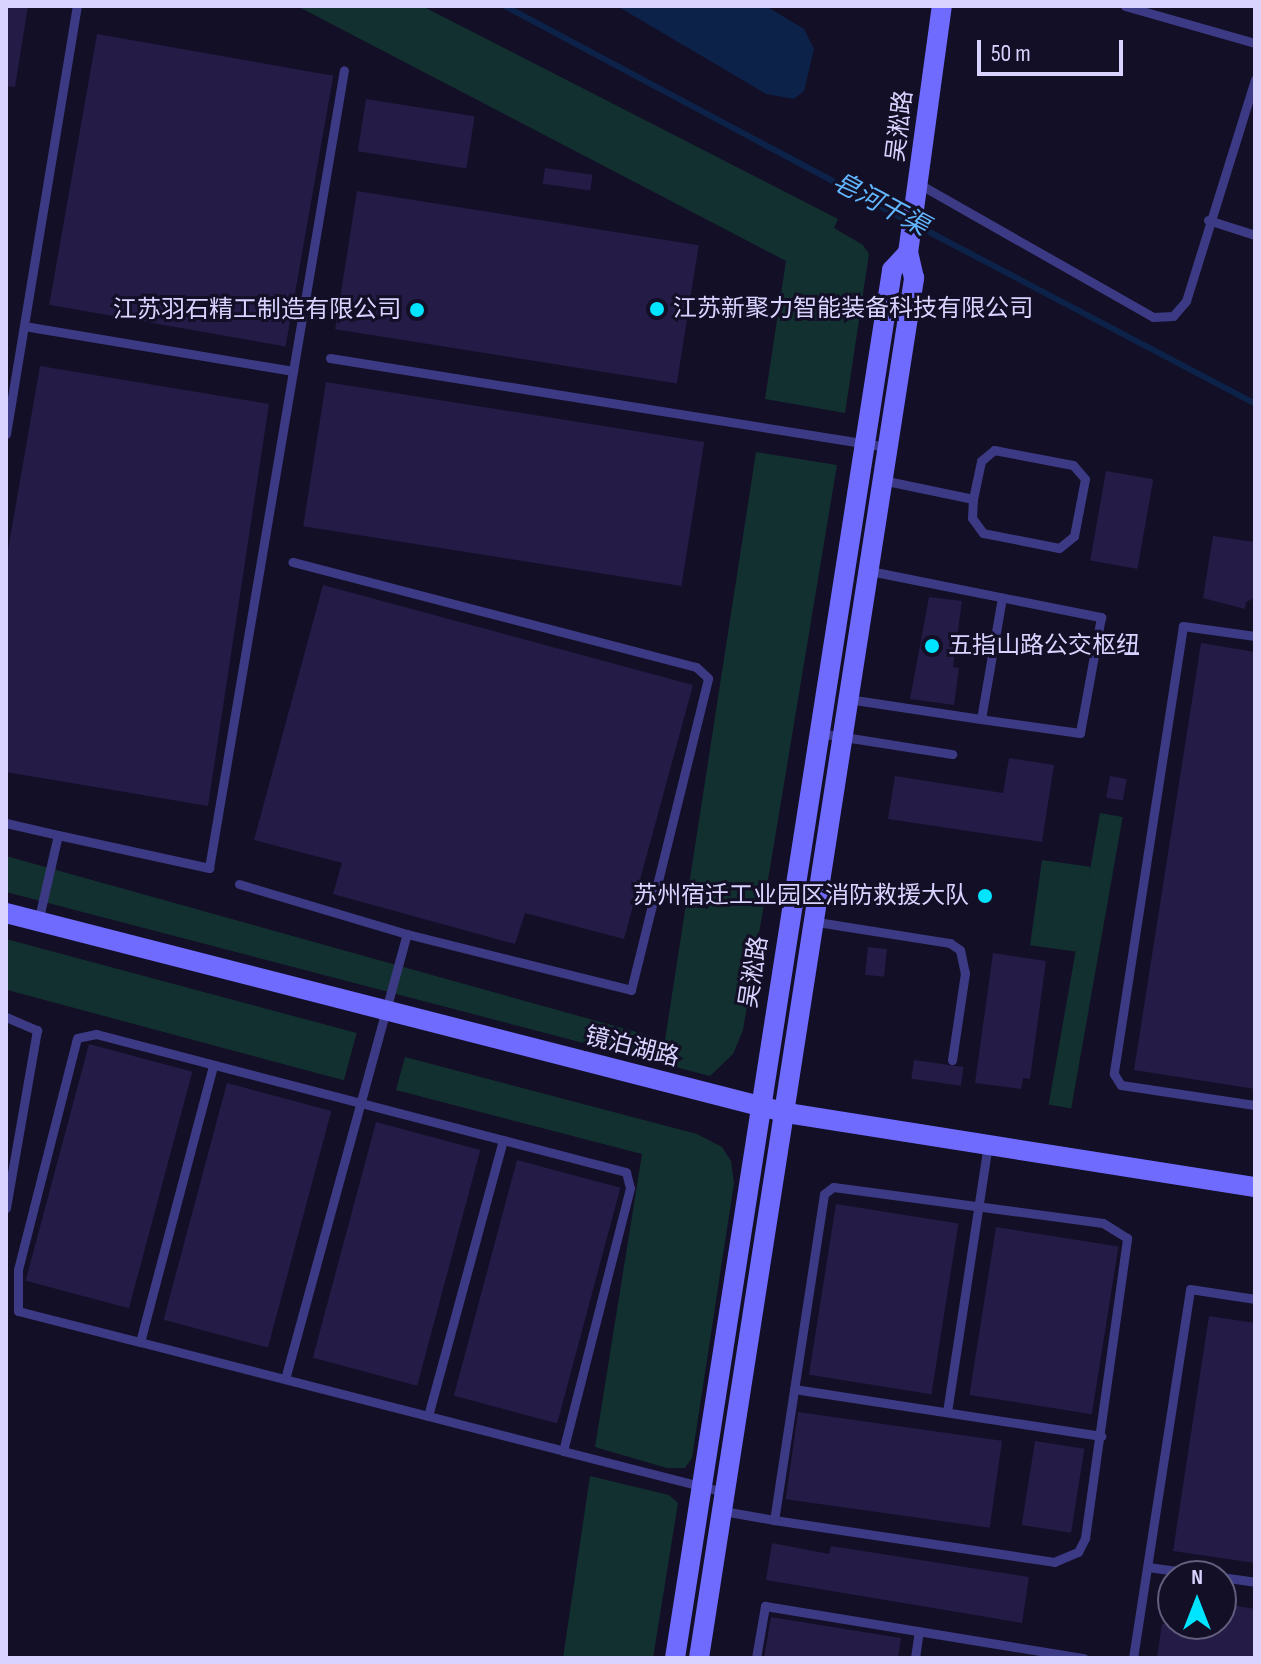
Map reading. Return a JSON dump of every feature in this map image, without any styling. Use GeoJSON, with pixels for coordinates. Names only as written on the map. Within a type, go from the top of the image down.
{"type":"FeatureCollection","features":[{"type":"Feature","properties":{"kind":"main road","name":"吴淞路"},"geometry":{"type":"LineString","coordinates":[[699,1658],[817,922],[867,570],[914,278],[908,253],[942,6]]}},
{"type":"Feature","properties":{"kind":"main road","name":"吴淞路"},"geometry":{"type":"LineString","coordinates":[[675,1658],[892,270],[908,253]]}},
{"type":"Feature","properties":{"kind":"main road","name":"镜泊湖路"},"geometry":{"type":"LineString","coordinates":[[6,913],[787,1113],[1255,1187]]}},
{"type":"Feature","properties":{"kind":"lane"},"geometry":{"type":"LineString","coordinates":[[6,434],[77,6]]}},
{"type":"Feature","properties":{"kind":"lane"},"geometry":{"type":"LineString","coordinates":[[1125,6],[1255,43]]}},
{"type":"Feature","properties":{"kind":"lane"},"geometry":{"type":"LineString","coordinates":[[6,823],[209,868],[344,70]]}},
{"type":"Feature","properties":{"kind":"lane"},"geometry":{"type":"LineString","coordinates":[[919,184],[1153,317],[1173,316],[1186,301],[1208,220],[1255,79]]}},
{"type":"Feature","properties":{"kind":"lane"},"geometry":{"type":"LineString","coordinates":[[1208,220],[1255,235]]}},
{"type":"Feature","properties":{"kind":"lane"},"geometry":{"type":"LineString","coordinates":[[24,326],[293,371]]}},
{"type":"Feature","properties":{"kind":"lane"},"geometry":{"type":"LineString","coordinates":[[330,358],[887,447]]}},
{"type":"Feature","properties":{"kind":"lane"},"geometry":{"type":"LineString","coordinates":[[994,450],[1073,465],[1085,479],[1074,536],[1059,548],[983,533],[972,518],[973,499],[981,461],[994,450]]}},
{"type":"Feature","properties":{"kind":"lane"},"geometry":{"type":"LineString","coordinates":[[882,480],[973,499]]}},
{"type":"Feature","properties":{"kind":"lane"},"geometry":{"type":"LineString","coordinates":[[239,884],[407,934],[631,990],[708,678],[696,667],[292,562]]}},
{"type":"Feature","properties":{"kind":"lane"},"geometry":{"type":"LineString","coordinates":[[848,699],[1080,733],[1101,617],[867,570]]}},
{"type":"Feature","properties":{"kind":"lane"},"geometry":{"type":"LineString","coordinates":[[981,719],[1002,598]]}},
{"type":"Feature","properties":{"kind":"lane"},"geometry":{"type":"LineString","coordinates":[[1255,636],[1183,626],[1114,1074],[1121,1085],[1255,1105]]}},
{"type":"Feature","properties":{"kind":"lane"},"geometry":{"type":"LineString","coordinates":[[819,733],[952,754]]}},
{"type":"Feature","properties":{"kind":"lane"},"geometry":{"type":"LineString","coordinates":[[38,922],[58,835]]}},
{"type":"Feature","properties":{"kind":"lane"},"geometry":{"type":"LineString","coordinates":[[817,922],[942,942],[960,950],[965,973],[952,1060]]}},
{"type":"Feature","properties":{"kind":"lane"},"geometry":{"type":"LineString","coordinates":[[285,1379],[407,934]]}},
{"type":"Feature","properties":{"kind":"lane"},"geometry":{"type":"LineString","coordinates":[[6,1017],[37,1030],[6,1208]]}},
{"type":"Feature","properties":{"kind":"lane"},"geometry":{"type":"LineString","coordinates":[[563,1451],[629,1178],[626,1172],[96,1034],[77,1038],[71,1050],[14,1301],[18,1311],[702,1487],[723,1502],[774,1520],[1054,1562],[1078,1552],[1085,1538],[1101,1436],[1127,1238],[1103,1223],[979,1204],[843,1185],[824,1194],[774,1520]]}},
{"type":"Feature","properties":{"kind":"lane"},"geometry":{"type":"LineString","coordinates":[[140,1342],[213,1065]]}},
{"type":"Feature","properties":{"kind":"lane"},"geometry":{"type":"LineString","coordinates":[[428,1416],[503,1140]]}},
{"type":"Feature","properties":{"kind":"lane"},"geometry":{"type":"LineString","coordinates":[[947,1412],[988,1145]]}},
{"type":"Feature","properties":{"kind":"lane"},"geometry":{"type":"LineString","coordinates":[[1133,1658],[1190,1289],[1255,1299]]}},
{"type":"Feature","properties":{"kind":"lane"},"geometry":{"type":"LineString","coordinates":[[794,1389],[1101,1436]]}},
{"type":"Feature","properties":{"kind":"lane"},"geometry":{"type":"LineString","coordinates":[[1148,1567],[1157,1568]]}},
{"type":"Feature","properties":{"kind":"lane"},"geometry":{"type":"LineString","coordinates":[[756,1658],[765,1606],[1084,1658]]}},
{"type":"Feature","properties":{"kind":"lane"},"geometry":{"type":"LineString","coordinates":[[915,1658],[919,1631]]}},
{"type":"Feature","properties":{"kind":"green space"},"geometry":{"type":"Polygon","coordinates":[[[297,6],[422,6],[838,219],[834,228],[863,245],[869,254],[845,413],[765,399],[786,261],[297,6]]]}},
{"type":"Feature","properties":{"kind":"green space"},"geometry":{"type":"Polygon","coordinates":[[[756,452],[837,465],[743,1030],[733,1054],[710,1076],[6,892],[6,856],[665,1040],[756,452]]]}},
{"type":"Feature","properties":{"kind":"green space"},"geometry":{"type":"Polygon","coordinates":[[[1100,813],[1123,817],[1071,1108],[1049,1105],[1100,813]]]}},
{"type":"Feature","properties":{"kind":"green space"},"geometry":{"type":"Polygon","coordinates":[[[1042,860],[1091,867],[1079,952],[1030,945],[1042,860]]]}},
{"type":"Feature","properties":{"kind":"green space"},"geometry":{"type":"Polygon","coordinates":[[[6,939],[357,1033],[344,1080],[6,990],[6,939]]]}},
{"type":"Feature","properties":{"kind":"green space"},"geometry":{"type":"Polygon","coordinates":[[[405,1057],[697,1134],[722,1147],[731,1161],[734,1183],[692,1458],[685,1468],[667,1468],[595,1447],[642,1154],[396,1090],[405,1057]]]}},
{"type":"Feature","properties":{"kind":"green space"},"geometry":{"type":"Polygon","coordinates":[[[590,1476],[669,1495],[678,1503],[653,1658],[563,1658],[590,1476]]]}},
{"type":"Feature","properties":{"kind":"water"},"geometry":{"type":"Polygon","coordinates":[[[617,6],[766,6],[804,29],[814,49],[804,91],[794,99],[766,94],[617,6]]]}},
{"type":"Feature","properties":{"kind":"building"},"geometry":{"type":"Polygon","coordinates":[[[6,6],[28,6],[15,87],[6,86],[6,6]]]}},
{"type":"Feature","properties":{"kind":"building"},"geometry":{"type":"Polygon","coordinates":[[[97,34],[333,76],[286,346],[49,305],[97,34]]]}},
{"type":"Feature","properties":{"kind":"building"},"geometry":{"type":"Polygon","coordinates":[[[366,99],[475,116],[466,169],[358,151],[366,99]]]}},
{"type":"Feature","properties":{"kind":"building"},"geometry":{"type":"Polygon","coordinates":[[[545,168],[593,175],[590,191],[543,184],[545,168]]]}},
{"type":"Feature","properties":{"kind":"building"},"geometry":{"type":"Polygon","coordinates":[[[357,191],[699,245],[677,383],[335,329],[357,191]]]}},
{"type":"Feature","properties":{"kind":"building"},"geometry":{"type":"Polygon","coordinates":[[[40,366],[269,404],[208,806],[6,772],[6,561],[40,366]]]}},
{"type":"Feature","properties":{"kind":"building"},"geometry":{"type":"Polygon","coordinates":[[[326,382],[704,442],[681,586],[303,526],[326,382]]]}},
{"type":"Feature","properties":{"kind":"building"},"geometry":{"type":"Polygon","coordinates":[[[1106,471],[1153,479],[1137,569],[1090,561],[1106,471]]]}},
{"type":"Feature","properties":{"kind":"building"},"geometry":{"type":"Polygon","coordinates":[[[1213,536],[1255,542],[1255,598],[1246,602],[1245,609],[1203,598],[1213,536]]]}},
{"type":"Feature","properties":{"kind":"building"},"geometry":{"type":"Polygon","coordinates":[[[323,585],[693,685],[624,939],[525,913],[515,944],[333,894],[342,863],[254,840],[323,585]]]}},
{"type":"Feature","properties":{"kind":"building"},"geometry":{"type":"Polygon","coordinates":[[[929,597],[962,601],[953,667],[959,668],[954,705],[910,699],[929,597]]]}},
{"type":"Feature","properties":{"kind":"building"},"geometry":{"type":"Polygon","coordinates":[[[1201,643],[1255,652],[1255,1089],[1134,1070],[1201,643]]]}},
{"type":"Feature","properties":{"kind":"building"},"geometry":{"type":"Polygon","coordinates":[[[1009,758],[1054,765],[1042,842],[888,819],[895,776],[1003,793],[1009,758]]]}},
{"type":"Feature","properties":{"kind":"building"},"geometry":{"type":"Polygon","coordinates":[[[1110,776],[1127,779],[1123,801],[1106,798],[1110,776]]]}},
{"type":"Feature","properties":{"kind":"building"},"geometry":{"type":"Polygon","coordinates":[[[868,947],[887,949],[884,977],[865,975],[868,947]]]}},
{"type":"Feature","properties":{"kind":"building"},"geometry":{"type":"Polygon","coordinates":[[[993,953],[1046,961],[1030,1079],[1023,1078],[1021,1089],[975,1083],[993,953]]]}},
{"type":"Feature","properties":{"kind":"building"},"geometry":{"type":"Polygon","coordinates":[[[89,1044],[192,1072],[129,1308],[26,1281],[89,1044]]]}},
{"type":"Feature","properties":{"kind":"building"},"geometry":{"type":"Polygon","coordinates":[[[914,1060],[964,1067],[961,1086],[911,1079],[914,1060]]]}},
{"type":"Feature","properties":{"kind":"building"},"geometry":{"type":"Polygon","coordinates":[[[227,1083],[331,1111],[268,1348],[164,1320],[227,1083]]]}},
{"type":"Feature","properties":{"kind":"building"},"geometry":{"type":"Polygon","coordinates":[[[376,1122],[480,1150],[417,1386],[313,1358],[376,1122]]]}},
{"type":"Feature","properties":{"kind":"building"},"geometry":{"type":"Polygon","coordinates":[[[517,1160],[620,1188],[557,1423],[454,1396],[517,1160]]]}},
{"type":"Feature","properties":{"kind":"building"},"geometry":{"type":"Polygon","coordinates":[[[836,1204],[958,1223],[931,1394],[809,1375],[836,1204]]]}},
{"type":"Feature","properties":{"kind":"building"},"geometry":{"type":"Polygon","coordinates":[[[996,1227],[1118,1246],[1092,1414],[969,1395],[996,1227]]]}},
{"type":"Feature","properties":{"kind":"building"},"geometry":{"type":"Polygon","coordinates":[[[1209,1316],[1255,1323],[1255,1563],[1173,1551],[1209,1316]]]}},
{"type":"Feature","properties":{"kind":"building"},"geometry":{"type":"Polygon","coordinates":[[[798,1412],[1002,1441],[990,1528],[786,1499],[798,1412]]]}},
{"type":"Feature","properties":{"kind":"building"},"geometry":{"type":"Polygon","coordinates":[[[1035,1441],[1084,1449],[1071,1533],[1022,1525],[1035,1441]]]}},
{"type":"Feature","properties":{"kind":"building"},"geometry":{"type":"Polygon","coordinates":[[[772,1543],[829,1554],[831,1546],[1029,1577],[1022,1623],[766,1580],[772,1543]]]}},
{"type":"Feature","properties":{"kind":"building"},"geometry":{"type":"Polygon","coordinates":[[[1237,1606],[1255,1609],[1255,1658],[1157,1658],[1160,1640],[1237,1640],[1237,1606]]]}},
{"type":"Feature","properties":{"kind":"building"},"geometry":{"type":"Polygon","coordinates":[[[771,1617],[901,1638],[898,1658],[764,1658],[771,1617]]]}},
{"type":"Feature","properties":{"kind":"waterway","name":"皂河干渠"},"geometry":{"type":"LineString","coordinates":[[505,6],[908,221]]}},
{"type":"Feature","properties":{"kind":"waterway","name":"皂河干渠"},"geometry":{"type":"LineString","coordinates":[[918,226],[1255,404]]}},
{"type":"Feature","properties":{"kind":"place","name":"江苏新聚力智能装备科技有限公司"},"geometry":{"type":"Point","coordinates":[657,309]}},
{"type":"Feature","properties":{"kind":"place","name":"江苏羽石精工制造有限公司"},"geometry":{"type":"Point","coordinates":[417,310]}},
{"type":"Feature","properties":{"kind":"place","name":"五指山路公交枢纽"},"geometry":{"type":"Point","coordinates":[932,646]}},
{"type":"Feature","properties":{"kind":"place","name":"苏州宿迁工业园区消防救援大队"},"geometry":{"type":"Point","coordinates":[985,896]}}]}
